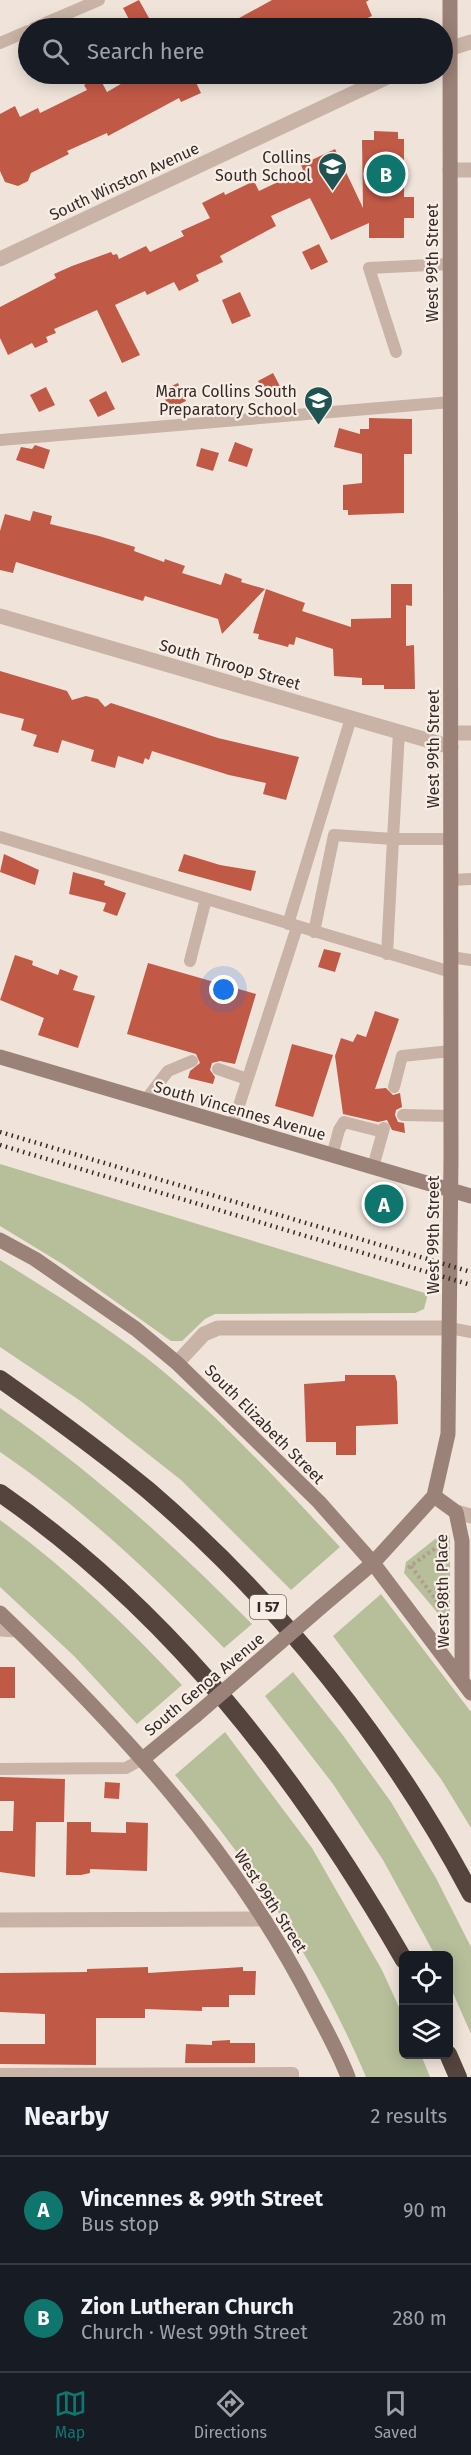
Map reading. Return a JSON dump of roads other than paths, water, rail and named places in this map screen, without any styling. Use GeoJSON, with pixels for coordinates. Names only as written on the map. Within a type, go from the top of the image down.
{"type":"FeatureCollection","features":[{"type":"Feature","properties":{"kind":"highway","name":"I 57"},"geometry":{"type":"LineString","coordinates":[[0,1379],[84,1438],[150,1492],[214,1552],[290,1630],[364,1722],[416,1797],[471,1894]]}},
{"type":"Feature","properties":{"kind":"highway"},"geometry":{"type":"LineString","coordinates":[[0,1493],[134,1600],[243,1720],[308,1806],[364,1890],[399,1951]]}},
{"type":"Feature","properties":{"kind":"highway"},"geometry":{"type":"LineString","coordinates":[[450,2059],[458,2077]]}},
{"type":"Feature","properties":{"kind":"street","name":"West 99th Street"},"geometry":{"type":"LineString","coordinates":[[449,18],[450,0]]}},
{"type":"Feature","properties":{"kind":"street"},"geometry":{"type":"LineString","coordinates":[[453,47],[471,42]]}},
{"type":"Feature","properties":{"kind":"street","name":"South Winston Avenue"},"geometry":{"type":"LineString","coordinates":[[0,259],[373,84]]}},
{"type":"Feature","properties":{"kind":"street","name":"West 99th Street"},"geometry":{"type":"LineString","coordinates":[[434,1496],[448,1434],[450,1328],[451,402],[450,170],[447,84]]}},
{"type":"Feature","properties":{"kind":"street"},"geometry":{"type":"LineString","coordinates":[[450,170],[471,170]]}},
{"type":"Feature","properties":{"kind":"street","name":"South Throop Street"},"geometry":{"type":"LineString","coordinates":[[0,616],[399,732],[451,740],[471,732]]}},
{"type":"Feature","properties":{"kind":"street","name":"South Vincennes Avenue"},"geometry":{"type":"LineString","coordinates":[[0,1057],[471,1196]]}},
{"type":"Feature","properties":{"kind":"street","name":"South Elizabeth Street"},"geometry":{"type":"LineString","coordinates":[[0,1240],[35,1259],[136,1329],[177,1363],[319,1502],[373,1563],[467,1687]]}},
{"type":"Feature","properties":{"kind":"street"},"geometry":{"type":"LineString","coordinates":[[177,1363],[204,1334],[218,1328],[450,1328]]}},
{"type":"Feature","properties":{"kind":"street","name":"West 98th Place"},"geometry":{"type":"LineString","coordinates":[[434,1496],[456,1512],[462,1540],[467,1687]]}},
{"type":"Feature","properties":{"kind":"street","name":"South Genoa Avenue"},"geometry":{"type":"LineString","coordinates":[[0,1613],[144,1758],[373,1563],[434,1496]]}},
{"type":"Feature","properties":{"kind":"street"},"geometry":{"type":"LineString","coordinates":[[456,1512],[471,1516]]}},
{"type":"Feature","properties":{"kind":"street"},"geometry":{"type":"LineString","coordinates":[[0,1629],[17,1630]]}},
{"type":"Feature","properties":{"kind":"street","name":"West 99th Street"},"geometry":{"type":"LineString","coordinates":[[144,1758],[206,1836],[264,1919],[297,1974],[348,2077]]}},
{"type":"Feature","properties":{"kind":"street"},"geometry":{"type":"LineString","coordinates":[[0,1920],[264,1919]]}},
{"type":"Feature","properties":{"kind":"lane"},"geometry":{"type":"LineString","coordinates":[[57,18],[99,0]]}},
{"type":"Feature","properties":{"kind":"lane"},"geometry":{"type":"LineString","coordinates":[[0,43],[18,35]]}},
{"type":"Feature","properties":{"kind":"lane"},"geometry":{"type":"LineString","coordinates":[[396,352],[369,268],[450,264]]}},
{"type":"Feature","properties":{"kind":"lane"},"geometry":{"type":"LineString","coordinates":[[0,440],[451,402]]}},
{"type":"Feature","properties":{"kind":"lane"},"geometry":{"type":"LineString","coordinates":[[232,1127],[351,718]]}},
{"type":"Feature","properties":{"kind":"lane"},"geometry":{"type":"LineString","coordinates":[[387,954],[399,732]]}},
{"type":"Feature","properties":{"kind":"lane"},"geometry":{"type":"LineString","coordinates":[[314,932],[334,835],[393,840],[451,839]]}},
{"type":"Feature","properties":{"kind":"lane"},"geometry":{"type":"LineString","coordinates":[[0,837],[451,972]]}},
{"type":"Feature","properties":{"kind":"lane"},"geometry":{"type":"LineString","coordinates":[[451,879],[471,879]]}},
{"type":"Feature","properties":{"kind":"lane"},"geometry":{"type":"LineString","coordinates":[[190,961],[206,899]]}},
{"type":"Feature","properties":{"kind":"lane"},"geometry":{"type":"LineString","coordinates":[[451,957],[471,960]]}},
{"type":"Feature","properties":{"kind":"lane"},"geometry":{"type":"LineString","coordinates":[[394,1087],[402,1056],[451,1051]]}},
{"type":"Feature","properties":{"kind":"lane"},"geometry":{"type":"LineString","coordinates":[[145,1101],[168,1071],[192,1061]]}},
{"type":"Feature","properties":{"kind":"lane"},"geometry":{"type":"LineString","coordinates":[[218,1069],[247,1079]]}},
{"type":"Feature","properties":{"kind":"lane"},"geometry":{"type":"LineString","coordinates":[[403,1114],[451,1116]]}},
{"type":"Feature","properties":{"kind":"lane"},"geometry":{"type":"LineString","coordinates":[[332,1156],[339,1130],[344,1122],[383,1130],[373,1167]]}},
{"type":"Feature","properties":{"kind":"lane"},"geometry":{"type":"LineString","coordinates":[[450,1328],[471,1332]]}},
{"type":"Feature","properties":{"kind":"lane"},"geometry":{"type":"LineString","coordinates":[[0,1769],[126,1768],[144,1758]]}},
{"type":"Feature","properties":{"kind":"lane"},"geometry":{"type":"LineString","coordinates":[[0,2074],[293,2073],[293,2077]]}},
{"type":"Feature","properties":{"kind":"railway"},"geometry":{"type":"LineString","coordinates":[[0,1132],[471,1272]]}},
{"type":"Feature","properties":{"kind":"railway"},"geometry":{"type":"LineString","coordinates":[[0,1145],[471,1285]]}},
{"type":"Feature","properties":{"kind":"place","name":"Zion Lutheran Church"},"geometry":{"type":"Point","coordinates":[386,174]}},
{"type":"Feature","properties":{"kind":"place","name":"Collins South School"},"geometry":{"type":"Point","coordinates":[332,192]}},
{"type":"Feature","properties":{"kind":"place","name":"Marra Collins South Preparatory School"},"geometry":{"type":"Point","coordinates":[318,426]}},
{"type":"Feature","properties":{"kind":"place","name":"Vincennes & 99th Street"},"geometry":{"type":"Point","coordinates":[384,1204]}}]}
